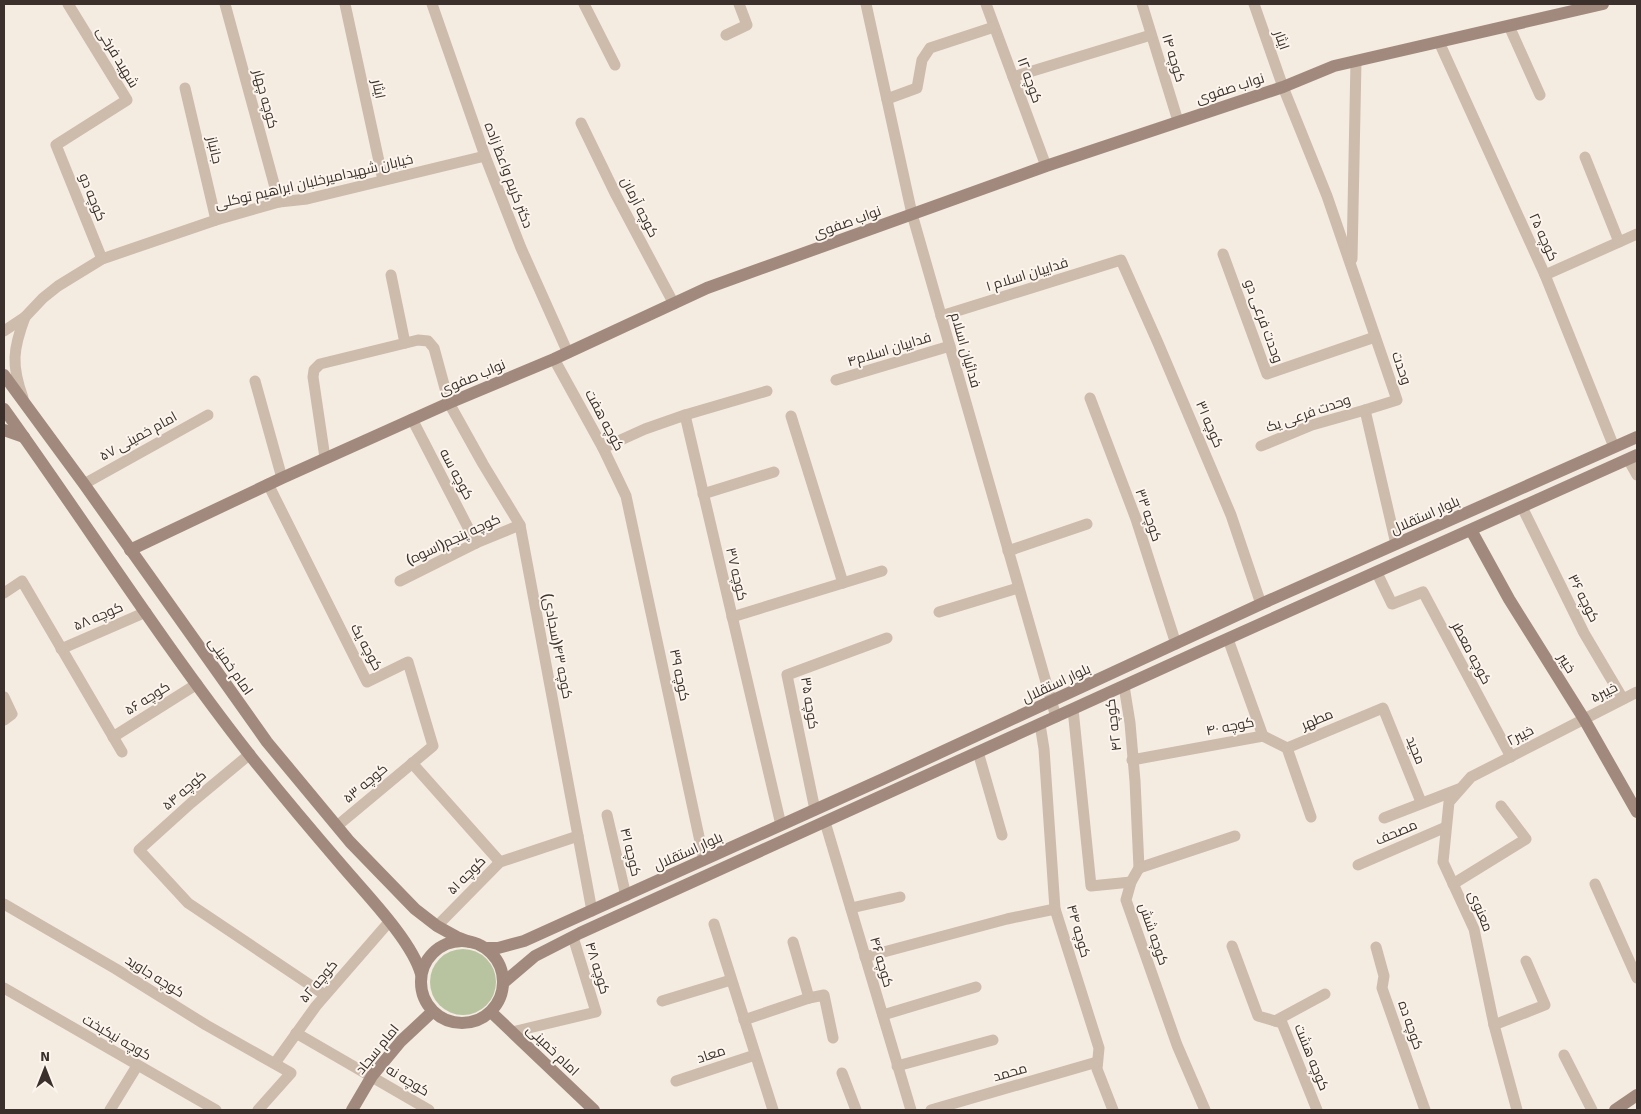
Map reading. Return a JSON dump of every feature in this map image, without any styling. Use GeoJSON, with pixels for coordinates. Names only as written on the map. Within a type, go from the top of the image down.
{"type":"FeatureCollection","features":[{"type":"Feature","properties":{"kind":"main road","name":"نواب صفوی"},"geometry":{"type":"LineString","coordinates":[[130,550],[325,458],[568,353],[707,288],[1046,166],[1282,87],[1334,66],[1603,4]]}},
{"type":"Feature","properties":{"kind":"main road","name":"امام خمینی"},"geometry":{"type":"LineString","coordinates":[[4,375],[84,484],[267,742],[337,826],[415,910],[437,926],[470,942]]}},
{"type":"Feature","properties":{"kind":"main road"},"geometry":{"type":"LineString","coordinates":[[4,409],[197,684],[250,754],[389,922],[412,953],[421,974]]}},
{"type":"Feature","properties":{"kind":"main road"},"geometry":{"type":"LineString","coordinates":[[4,430],[24,438]]}},
{"type":"Feature","properties":{"kind":"main road","name":"بلوار استقلال"},"geometry":{"type":"LineString","coordinates":[[486,948],[498,948],[524,941],[626,896],[1051,702],[1260,604],[1637,437]]}},
{"type":"Feature","properties":{"kind":"main road"},"geometry":{"type":"LineString","coordinates":[[503,983],[536,956],[573,937],[1632,457]]}},
{"type":"Feature","properties":{"kind":"main road","name":"خیبر"},"geometry":{"type":"LineString","coordinates":[[1471,530],[1509,599],[1584,719],[1637,812]]}},
{"type":"Feature","properties":{"kind":"main road"},"geometry":{"type":"LineString","coordinates":[[457,941],[470,942],[486,948],[502,970],[502,993],[498,1003],[491,1012],[480,1020],[468,1024],[455,1024],[443,1020],[432,1012],[424,1001],[420,988],[421,974],[429,957],[444,944],[457,941]]}},
{"type":"Feature","properties":{"kind":"main road","name":"امام سجاد"},"geometry":{"type":"LineString","coordinates":[[352,1110],[372,1076],[401,1041],[432,1012]]}},
{"type":"Feature","properties":{"kind":"main road","name":"امام خمینی"},"geometry":{"type":"LineString","coordinates":[[491,1012],[594,1110]]}},
{"type":"Feature","properties":{"kind":"main road"},"geometry":{"type":"LineString","coordinates":[[1615,1110],[1637,1095]]}},
{"type":"Feature","properties":{"kind":"street","name":"شهید فرخی"},"geometry":{"type":"LineString","coordinates":[[56,145],[126,100],[68,4]]}},
{"type":"Feature","properties":{"kind":"street","name":"کوچه چهار"},"geometry":{"type":"LineString","coordinates":[[225,4],[279,202]]}},
{"type":"Feature","properties":{"kind":"street","name":"ایثار"},"geometry":{"type":"LineString","coordinates":[[345,4],[383,180]]}},
{"type":"Feature","properties":{"kind":"street","name":"دکتر کریم واعظ زاده"},"geometry":{"type":"LineString","coordinates":[[432,4],[485,156],[521,248],[568,353]]}},
{"type":"Feature","properties":{"kind":"street"},"geometry":{"type":"LineString","coordinates":[[584,4],[615,65]]}},
{"type":"Feature","properties":{"kind":"street"},"geometry":{"type":"LineString","coordinates":[[726,35],[747,25],[739,4]]}},
{"type":"Feature","properties":{"kind":"street","name":"فدائیان اسلام"},"geometry":{"type":"LineString","coordinates":[[866,4],[912,214],[1056,717]]}},
{"type":"Feature","properties":{"kind":"street","name":"کوچه ۱۲"},"geometry":{"type":"LineString","coordinates":[[986,4],[1046,166]]}},
{"type":"Feature","properties":{"kind":"street","name":"کوچه ۱۴"},"geometry":{"type":"LineString","coordinates":[[1142,4],[1178,121]]}},
{"type":"Feature","properties":{"kind":"street","name":"ایثار"},"geometry":{"type":"LineString","coordinates":[[1254,4],[1282,87]]}},
{"type":"Feature","properties":{"kind":"street"},"geometry":{"type":"LineString","coordinates":[[1509,26],[1540,95]]}},
{"type":"Feature","properties":{"kind":"street"},"geometry":{"type":"LineString","coordinates":[[887,99],[917,88],[922,60],[930,48],[994,27]]}},
{"type":"Feature","properties":{"kind":"street"},"geometry":{"type":"LineString","coordinates":[[1013,77],[1151,35]]}},
{"type":"Feature","properties":{"kind":"street","name":"کوچه ۲۵"},"geometry":{"type":"LineString","coordinates":[[1440,42],[1545,275],[1614,447]]}},
{"type":"Feature","properties":{"kind":"street","name":"وحدت"},"geometry":{"type":"LineString","coordinates":[[1352,269],[1356,61]]}},
{"type":"Feature","properties":{"kind":"street","name":"وحدت"},"geometry":{"type":"LineString","coordinates":[[1282,87],[1328,196],[1397,400],[1365,410]]}},
{"type":"Feature","properties":{"kind":"street","name":"جانباز"},"geometry":{"type":"LineString","coordinates":[[185,88],[216,220]]}},
{"type":"Feature","properties":{"kind":"street","name":"کوچه آرمان"},"geometry":{"type":"LineString","coordinates":[[581,123],[616,195],[674,304]]}},
{"type":"Feature","properties":{"kind":"street","name":"کوچه دو"},"geometry":{"type":"LineString","coordinates":[[56,145],[102,259]]}},
{"type":"Feature","properties":{"kind":"street","name":"خیابان شهیدامیرخلبان ابراهیم توکلی"},"geometry":{"type":"LineString","coordinates":[[25,317],[43,298],[58,286],[102,259],[119,252],[216,220],[279,202],[307,199],[485,156]]}},
{"type":"Feature","properties":{"kind":"street"},"geometry":{"type":"LineString","coordinates":[[1585,157],[1619,242]]}},
{"type":"Feature","properties":{"kind":"street"},"geometry":{"type":"LineString","coordinates":[[1545,275],[1637,234]]}},
{"type":"Feature","properties":{"kind":"street","name":"وحدت فرعی دو"},"geometry":{"type":"LineString","coordinates":[[1223,254],[1267,374],[1375,337]]}},
{"type":"Feature","properties":{"kind":"street","name":"فداییان اسلام ۱"},"geometry":{"type":"LineString","coordinates":[[941,316],[1121,260]]}},
{"type":"Feature","properties":{"kind":"street","name":"کوچه ۳۱"},"geometry":{"type":"LineString","coordinates":[[1121,260],[1231,515],[1260,604]]}},
{"type":"Feature","properties":{"kind":"street"},"geometry":{"type":"LineString","coordinates":[[325,458],[313,377],[314,370],[320,364],[404,343],[391,275]]}},
{"type":"Feature","properties":{"kind":"street"},"geometry":{"type":"LineString","coordinates":[[4,331],[25,317]]}},
{"type":"Feature","properties":{"kind":"street"},"geometry":{"type":"LineString","coordinates":[[25,317],[16,341],[14,363],[18,384],[27,406]]}},
{"type":"Feature","properties":{"kind":"street","name":"کوچه ۴۳(سجادی)"},"geometry":{"type":"LineString","coordinates":[[404,343],[418,340],[428,341],[434,348],[449,403],[520,525],[592,911]]}},
{"type":"Feature","properties":{"kind":"street","name":"فداییان اسلام۴"},"geometry":{"type":"LineString","coordinates":[[836,380],[950,346]]}},
{"type":"Feature","properties":{"kind":"street","name":"کوچه هفت"},"geometry":{"type":"LineString","coordinates":[[554,359],[603,448],[626,496]]}},
{"type":"Feature","properties":{"kind":"street"},"geometry":{"type":"LineString","coordinates":[[255,382],[282,478]]}},
{"type":"Feature","properties":{"kind":"street"},"geometry":{"type":"LineString","coordinates":[[603,448],[685,414],[767,391]]}},
{"type":"Feature","properties":{"kind":"street","name":"کوچه ۳۳"},"geometry":{"type":"LineString","coordinates":[[1090,398],[1136,519],[1176,644]]}},
{"type":"Feature","properties":{"kind":"street"},"geometry":{"type":"LineString","coordinates":[[1365,410],[1396,544]]}},
{"type":"Feature","properties":{"kind":"street","name":"وحدت فرعی یک"},"geometry":{"type":"LineString","coordinates":[[1261,446],[1312,425],[1365,410]]}},
{"type":"Feature","properties":{"kind":"street","name":"کوچه ۳۷"},"geometry":{"type":"LineString","coordinates":[[685,414],[781,825]]}},
{"type":"Feature","properties":{"kind":"street","name":"امام خمینی ۵۷"},"geometry":{"type":"LineString","coordinates":[[84,484],[208,415]]}},
{"type":"Feature","properties":{"kind":"street"},"geometry":{"type":"LineString","coordinates":[[791,416],[844,583]]}},
{"type":"Feature","properties":{"kind":"street","name":"کوچه سه"},"geometry":{"type":"LineString","coordinates":[[412,420],[476,543]]}},
{"type":"Feature","properties":{"kind":"street"},"geometry":{"type":"LineString","coordinates":[[1632,457],[1637,476]]}},
{"type":"Feature","properties":{"kind":"street"},"geometry":{"type":"LineString","coordinates":[[703,494],[774,472]]}},
{"type":"Feature","properties":{"kind":"street","name":"کوچه یک"},"geometry":{"type":"LineString","coordinates":[[268,484],[367,682],[408,662],[433,746],[412,763]]}},
{"type":"Feature","properties":{"kind":"street","name":"کوچه ۳۹"},"geometry":{"type":"LineString","coordinates":[[626,496],[704,860]]}},
{"type":"Feature","properties":{"kind":"street","name":"کوچه ۳۶"},"geometry":{"type":"LineString","coordinates":[[1522,507],[1584,632],[1623,699]]}},
{"type":"Feature","properties":{"kind":"street"},"geometry":{"type":"LineString","coordinates":[[1008,551],[1087,524]]}},
{"type":"Feature","properties":{"kind":"street","name":"کوچه پنجم(اسوه)"},"geometry":{"type":"LineString","coordinates":[[400,581],[476,543],[520,525]]}},
{"type":"Feature","properties":{"kind":"street"},"geometry":{"type":"LineString","coordinates":[[732,617],[882,571]]}},
{"type":"Feature","properties":{"kind":"street","name":"کوچه معطر"},"geometry":{"type":"LineString","coordinates":[[1377,573],[1392,604],[1423,592],[1511,757]]}},
{"type":"Feature","properties":{"kind":"street"},"geometry":{"type":"LineString","coordinates":[[4,593],[22,581],[122,752]]}},
{"type":"Feature","properties":{"kind":"street"},"geometry":{"type":"LineString","coordinates":[[939,612],[1018,588]]}},
{"type":"Feature","properties":{"kind":"street","name":"کوچه ۵۸"},"geometry":{"type":"LineString","coordinates":[[61,648],[146,612]]}},
{"type":"Feature","properties":{"kind":"street","name":"کوچه ۳۵"},"geometry":{"type":"LineString","coordinates":[[815,810],[787,675],[887,638]]}},
{"type":"Feature","properties":{"kind":"street","name":"کوچه ۴۰"},"geometry":{"type":"LineString","coordinates":[[1132,760],[1263,736],[1228,639]]}},
{"type":"Feature","properties":{"kind":"street","name":"کوچه ۵۶"},"geometry":{"type":"LineString","coordinates":[[113,737],[197,684]]}},
{"type":"Feature","properties":{"kind":"street","name":"کوچه ۴۲"},"geometry":{"type":"LineString","coordinates":[[1124,686],[1130,723],[1132,760]]}},
{"type":"Feature","properties":{"kind":"street","name":"خیبر۵"},"geometry":{"type":"LineString","coordinates":[[1584,719],[1637,692]]}},
{"type":"Feature","properties":{"kind":"street"},"geometry":{"type":"LineString","coordinates":[[4,697],[12,714],[4,720]]}},
{"type":"Feature","properties":{"kind":"street","name":"مطهر"},"geometry":{"type":"LineString","coordinates":[[1287,748],[1383,708]]}},
{"type":"Feature","properties":{"kind":"street","name":"مجید"},"geometry":{"type":"LineString","coordinates":[[1383,708],[1421,802]]}},
{"type":"Feature","properties":{"kind":"street"},"geometry":{"type":"LineString","coordinates":[[1073,709],[1091,886],[1130,882]]}},
{"type":"Feature","properties":{"kind":"street","name":"خیبر۲"},"geometry":{"type":"LineString","coordinates":[[1471,777],[1584,719]]}},
{"type":"Feature","properties":{"kind":"street","name":"کوچه ۴۴"},"geometry":{"type":"LineString","coordinates":[[1040,724],[1044,749],[1056,909],[1099,1048],[1097,1069],[1114,1110]]}},
{"type":"Feature","properties":{"kind":"street"},"geometry":{"type":"LineString","coordinates":[[1263,736],[1287,748],[1311,817]]}},
{"type":"Feature","properties":{"kind":"street"},"geometry":{"type":"LineString","coordinates":[[978,752],[1002,836]]}},
{"type":"Feature","properties":{"kind":"street","name":"کوچه ۵۴"},"geometry":{"type":"LineString","coordinates":[[250,754],[138,850],[188,903],[325,995]]}},
{"type":"Feature","properties":{"kind":"street"},"geometry":{"type":"LineString","coordinates":[[1132,760],[1139,868],[1235,836]]}},
{"type":"Feature","properties":{"kind":"street"},"geometry":{"type":"LineString","coordinates":[[412,763],[500,862]]}},
{"type":"Feature","properties":{"kind":"street","name":"کوچه ۵۳"},"geometry":{"type":"LineString","coordinates":[[337,826],[412,763]]}},
{"type":"Feature","properties":{"kind":"street","name":"معنوی"},"geometry":{"type":"LineString","coordinates":[[1471,777],[1449,802],[1443,862],[1474,929],[1494,1025],[1517,1110]]}},
{"type":"Feature","properties":{"kind":"street"},"geometry":{"type":"LineString","coordinates":[[1384,818],[1421,802],[1462,788]]}},
{"type":"Feature","properties":{"kind":"street"},"geometry":{"type":"LineString","coordinates":[[1453,884],[1526,839],[1501,806]]}},
{"type":"Feature","properties":{"kind":"street","name":"کوچه ۴۱"},"geometry":{"type":"LineString","coordinates":[[607,815],[626,896]]}},
{"type":"Feature","properties":{"kind":"street","name":"کوچه ۴۶"},"geometry":{"type":"LineString","coordinates":[[825,822],[911,1110]]}},
{"type":"Feature","properties":{"kind":"street","name":"مصحف"},"geometry":{"type":"LineString","coordinates":[[1358,865],[1446,827]]}},
{"type":"Feature","properties":{"kind":"street","name":"کوچه ۵۱"},"geometry":{"type":"LineString","coordinates":[[437,926],[500,862],[578,836]]}},
{"type":"Feature","properties":{"kind":"street","name":"کوچه شش"},"geometry":{"type":"LineString","coordinates":[[1139,868],[1130,882],[1126,900],[1176,1045],[1205,1110]]}},
{"type":"Feature","properties":{"kind":"street"},"geometry":{"type":"LineString","coordinates":[[1595,884],[1637,978]]}},
{"type":"Feature","properties":{"kind":"street"},"geometry":{"type":"LineString","coordinates":[[851,908],[900,897]]}},
{"type":"Feature","properties":{"kind":"street","name":"کوچه جاوید"},"geometry":{"type":"LineString","coordinates":[[4,904],[116,969],[206,1025],[291,1073],[258,1110]]}},
{"type":"Feature","properties":{"kind":"street"},"geometry":{"type":"LineString","coordinates":[[865,957],[1007,919],[1056,909]]}},
{"type":"Feature","properties":{"kind":"street","name":"کوچه ۵۲"},"geometry":{"type":"LineString","coordinates":[[275,1063],[325,995],[389,922]]}},
{"type":"Feature","properties":{"kind":"street"},"geometry":{"type":"LineString","coordinates":[[714,924],[773,1110]]}},
{"type":"Feature","properties":{"kind":"street","name":"کوچه ۴۸"},"geometry":{"type":"LineString","coordinates":[[512,1032],[596,1012],[573,937]]}},
{"type":"Feature","properties":{"kind":"street"},"geometry":{"type":"LineString","coordinates":[[793,942],[809,998]]}},
{"type":"Feature","properties":{"kind":"street","name":"کوچه هشت"},"geometry":{"type":"LineString","coordinates":[[1232,946],[1258,1016],[1282,1023],[1318,1110]]}},
{"type":"Feature","properties":{"kind":"street","name":"کوچه ده"},"geometry":{"type":"LineString","coordinates":[[1376,948],[1384,976],[1382,988],[1425,1110]]}},
{"type":"Feature","properties":{"kind":"street"},"geometry":{"type":"LineString","coordinates":[[1494,1025],[1545,1005],[1526,961]]}},
{"type":"Feature","properties":{"kind":"street"},"geometry":{"type":"LineString","coordinates":[[662,1001],[732,980]]}},
{"type":"Feature","properties":{"kind":"street"},"geometry":{"type":"LineString","coordinates":[[882,1015],[976,987]]}},
{"type":"Feature","properties":{"kind":"street","name":"کوچه نیکبخت"},"geometry":{"type":"LineString","coordinates":[[4,988],[216,1110]]}},
{"type":"Feature","properties":{"kind":"street"},"geometry":{"type":"LineString","coordinates":[[1275,1021],[1324,994]]}},
{"type":"Feature","properties":{"kind":"street"},"geometry":{"type":"LineString","coordinates":[[744,1020],[809,998],[824,995],[833,1038]]}},
{"type":"Feature","properties":{"kind":"street","name":"کوچه نه"},"geometry":{"type":"LineString","coordinates":[[296,1033],[429,1110]]}},
{"type":"Feature","properties":{"kind":"street"},"geometry":{"type":"LineString","coordinates":[[897,1066],[993,1040]]}},
{"type":"Feature","properties":{"kind":"street"},"geometry":{"type":"LineString","coordinates":[[1564,1054],[1592,1110]]}},
{"type":"Feature","properties":{"kind":"street","name":"معاد"},"geometry":{"type":"LineString","coordinates":[[676,1081],[755,1056]]}},
{"type":"Feature","properties":{"kind":"street","name":"محمد"},"geometry":{"type":"LineString","coordinates":[[931,1110],[1097,1062]]}},
{"type":"Feature","properties":{"kind":"street"},"geometry":{"type":"LineString","coordinates":[[110,1110],[137,1066]]}},
{"type":"Feature","properties":{"kind":"street"},"geometry":{"type":"LineString","coordinates":[[842,1073],[856,1110]]}},
{"type":"Feature","properties":{"kind":"green space"},"geometry":{"type":"Polygon","coordinates":[[[463,949],[475,952],[486,959],[493,970],[496,982],[493,994],[486,1005],[475,1012],[463,1015],[451,1012],[440,1005],[433,994],[430,982],[433,970],[440,959],[451,952],[463,949]]]}}]}
